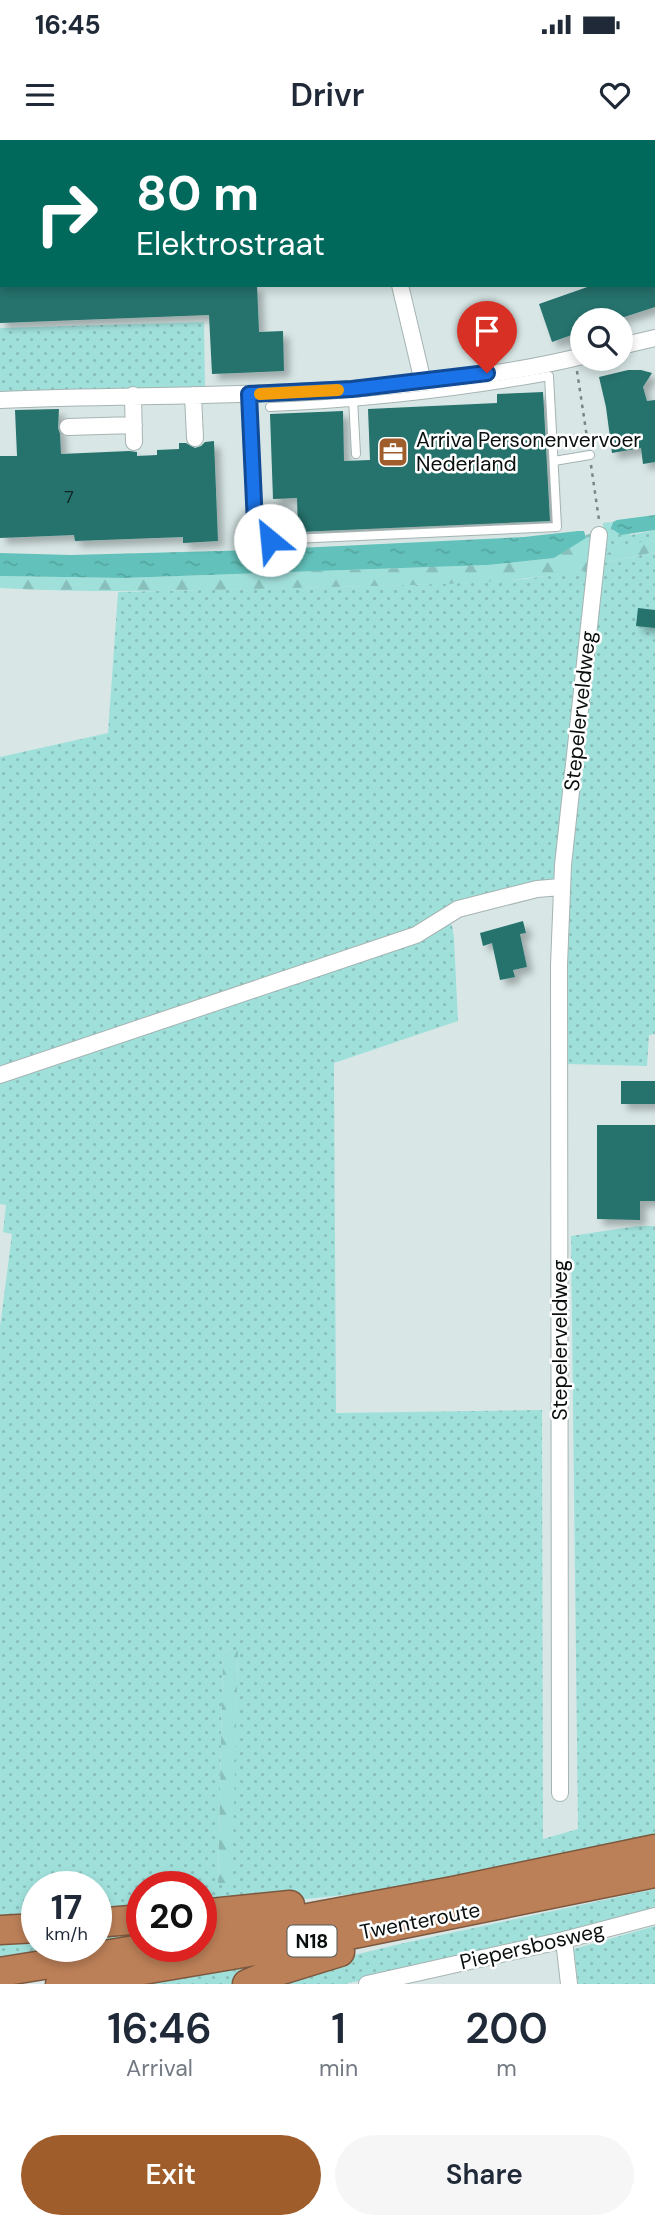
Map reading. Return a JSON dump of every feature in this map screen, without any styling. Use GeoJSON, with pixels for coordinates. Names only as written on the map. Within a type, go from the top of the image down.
{"type":"FeatureCollection","features":[{"type":"Feature","properties":{"kind":"highway","name":"Twenteroute"},"geometry":{"type":"LineString","coordinates":[[217,1935],[453,1891],[655,1849]]}},
{"type":"Feature","properties":{"kind":"highway","name":"Twenteroute"},"geometry":{"type":"LineString","coordinates":[[61,1984],[344,1936],[655,1873]]}},
{"type":"Feature","properties":{"kind":"highway","name":"N18"},"geometry":{"type":"LineString","coordinates":[[217,1913],[453,1891]]}},
{"type":"Feature","properties":{"kind":"highway","name":"N18"},"geometry":{"type":"LineString","coordinates":[[247,1984],[312,1960],[476,1920],[563,1893]]}},
{"type":"Feature","properties":{"kind":"highway"},"geometry":{"type":"LineString","coordinates":[[0,1930],[21,1929]]}},
{"type":"Feature","properties":{"kind":"highway"},"geometry":{"type":"LineString","coordinates":[[0,1972],[126,1952]]}},
{"type":"Feature","properties":{"kind":"street"},"geometry":{"type":"LineString","coordinates":[[400,287],[421,390]]}},
{"type":"Feature","properties":{"kind":"street"},"geometry":{"type":"LineString","coordinates":[[633,343],[655,338]]}},
{"type":"Feature","properties":{"kind":"street"},"geometry":{"type":"LineString","coordinates":[[0,400],[133,395],[249,394],[300,399],[353,396],[473,382],[570,359]]}},
{"type":"Feature","properties":{"kind":"street"},"geometry":{"type":"LineString","coordinates":[[133,395],[134,442]]}},
{"type":"Feature","properties":{"kind":"street"},"geometry":{"type":"LineString","coordinates":[[193,395],[195,438]]}},
{"type":"Feature","properties":{"kind":"street"},"geometry":{"type":"LineString","coordinates":[[68,427],[134,425]]}},
{"type":"Feature","properties":{"kind":"street","name":"Stepelerveldweg"},"geometry":{"type":"LineString","coordinates":[[560,1793],[561,887],[599,535]]}},
{"type":"Feature","properties":{"kind":"street"},"geometry":{"type":"LineString","coordinates":[[0,1075],[416,935],[458,909],[537,889],[561,887]]}},
{"type":"Feature","properties":{"kind":"street","name":"Piepersbosweg"},"geometry":{"type":"LineString","coordinates":[[367,1984],[564,1940],[655,1916]]}},
{"type":"Feature","properties":{"kind":"street"},"geometry":{"type":"LineString","coordinates":[[564,1940],[569,1984]]}},
{"type":"Feature","properties":{"kind":"lane"},"geometry":{"type":"LineString","coordinates":[[249,394],[255,524],[270,540],[557,527],[549,376],[473,382]]}},
{"type":"Feature","properties":{"kind":"lane"},"geometry":{"type":"LineString","coordinates":[[353,396],[356,454]]}},
{"type":"Feature","properties":{"kind":"lane"},"geometry":{"type":"LineString","coordinates":[[270,407],[300,399]]}},
{"type":"Feature","properties":{"kind":"lane"},"geometry":{"type":"LineString","coordinates":[[554,461],[590,455]]}},
{"type":"Feature","properties":{"kind":"green space"},"geometry":{"type":"Polygon","coordinates":[[[204,322],[205,388],[0,395],[0,328],[204,322]]]}},
{"type":"Feature","properties":{"kind":"green space"},"geometry":{"type":"Polygon","coordinates":[[[613,522],[611,525],[631,535],[655,530],[655,540],[615,549],[604,557],[603,523],[613,522]]]}},
{"type":"Feature","properties":{"kind":"green space"},"geometry":{"type":"Polygon","coordinates":[[[595,532],[591,569],[526,578],[428,585],[206,590],[82,591],[0,588],[0,576],[124,578],[488,565],[554,558],[586,535],[595,532]]]}},
{"type":"Feature","properties":{"kind":"green space"},"geometry":{"type":"Polygon","coordinates":[[[655,540],[655,552],[603,563],[610,551],[632,543],[655,540]]]}},
{"type":"Feature","properties":{"kind":"green space"},"geometry":{"type":"Polygon","coordinates":[[[655,552],[655,1034],[649,1035],[647,1066],[567,1064],[568,900],[603,563],[655,552]]]}},
{"type":"Feature","properties":{"kind":"green space"},"geometry":{"type":"Polygon","coordinates":[[[591,569],[558,878],[467,901],[423,926],[0,1070],[0,757],[108,733],[118,592],[407,585],[525,579],[591,569]]]}},
{"type":"Feature","properties":{"kind":"green space"},"geometry":{"type":"Polygon","coordinates":[[[446,923],[452,925],[458,1021],[334,1063],[336,1413],[542,1410],[543,1839],[578,1829],[571,1236],[655,1226],[655,1840],[371,1892],[217,1908],[217,1871],[126,1871],[126,1916],[112,1918],[112,1871],[21,1871],[21,1925],[0,1926],[0,1327],[12,1234],[3,1232],[6,1205],[0,1204],[0,1080],[446,923]],[[230,1649],[223,1653],[218,1883],[231,1883],[238,1652],[230,1649]]]}},
{"type":"Feature","properties":{"kind":"green space"},"geometry":{"type":"Polygon","coordinates":[[[230,1649],[238,1651],[232,1883],[218,1883],[223,1653],[230,1649]]]}},
{"type":"Feature","properties":{"kind":"green space"},"geometry":{"type":"Polygon","coordinates":[[[655,1889],[655,1910],[541,1940],[345,1984],[264,1984],[304,1967],[655,1889]]]}},
{"type":"Feature","properties":{"kind":"green space"},"geometry":{"type":"Polygon","coordinates":[[[126,1925],[126,1944],[112,1946],[112,1927],[126,1925]]]}},
{"type":"Feature","properties":{"kind":"green space"},"geometry":{"type":"Polygon","coordinates":[[[655,1926],[655,1984],[578,1984],[574,1949],[655,1926]]]}},
{"type":"Feature","properties":{"kind":"green space"},"geometry":{"type":"Polygon","coordinates":[[[21,1933],[21,1961],[0,1964],[0,1935],[21,1933]]]}},
{"type":"Feature","properties":{"kind":"green space"},"geometry":{"type":"Polygon","coordinates":[[[289,1956],[233,1984],[123,1984],[289,1956]]]}},
{"type":"Feature","properties":{"kind":"water"},"geometry":{"type":"Polygon","coordinates":[[[655,515],[655,530],[621,535],[611,528],[617,520],[655,515]]]}},
{"type":"Feature","properties":{"kind":"water"},"geometry":{"type":"Polygon","coordinates":[[[584,531],[586,538],[554,558],[488,565],[124,578],[0,576],[0,553],[71,555],[257,550],[524,537],[584,531]]]}},
{"type":"Feature","properties":{"kind":"building"},"geometry":{"type":"Polygon","coordinates":[[[0,287],[257,287],[259,332],[283,331],[284,371],[212,374],[209,315],[0,323],[0,287]]]}},
{"type":"Feature","properties":{"kind":"building"},"geometry":{"type":"Polygon","coordinates":[[[587,287],[655,287],[655,307],[633,314],[633,308],[570,308],[570,336],[552,342],[539,304],[587,287]]]}},
{"type":"Feature","properties":{"kind":"building"},"geometry":{"type":"Polygon","coordinates":[[[478,323],[482,335],[462,341],[458,331],[478,323]]]}},
{"type":"Feature","properties":{"kind":"building"},"geometry":{"type":"Polygon","coordinates":[[[633,370],[652,373],[643,387],[647,401],[655,400],[655,462],[643,464],[641,448],[612,453],[599,377],[633,370]]]}},
{"type":"Feature","properties":{"kind":"building"},"geometry":{"type":"Polygon","coordinates":[[[543,392],[550,521],[298,532],[297,498],[273,499],[270,414],[343,411],[344,461],[370,460],[368,409],[497,403],[497,394],[543,392]]]}},
{"type":"Feature","properties":{"kind":"building"},"geometry":{"type":"Polygon","coordinates":[[[59,409],[61,454],[129,451],[137,452],[137,456],[157,455],[157,450],[179,449],[179,443],[195,448],[205,442],[214,441],[218,541],[183,543],[183,537],[75,541],[74,535],[0,538],[0,456],[17,456],[15,410],[59,409]]]}},
{"type":"Feature","properties":{"kind":"building"},"geometry":{"type":"Polygon","coordinates":[[[638,608],[655,610],[655,628],[636,626],[638,608]]]}},
{"type":"Feature","properties":{"kind":"building"},"geometry":{"type":"Polygon","coordinates":[[[523,921],[526,933],[520,934],[527,967],[513,970],[515,977],[500,980],[492,943],[483,946],[480,933],[523,921]]]}},
{"type":"Feature","properties":{"kind":"building"},"geometry":{"type":"Polygon","coordinates":[[[621,1081],[655,1081],[655,1104],[621,1104],[621,1081]]]}},
{"type":"Feature","properties":{"kind":"building"},"geometry":{"type":"Polygon","coordinates":[[[597,1125],[655,1125],[655,1201],[640,1201],[640,1220],[597,1219],[597,1125]]]}},
{"type":"Feature","properties":{"kind":"slow traffic"},"geometry":{"type":"LineString","coordinates":[[260,394],[338,390]]}},
{"type":"Feature","properties":{"kind":"place","name":"Arriva Personenvervoer Nederland"},"geometry":{"type":"Point","coordinates":[393,452]}},
{"type":"Feature","properties":{"kind":"route"},"geometry":{"type":"LineString","coordinates":[[270,540],[255,524],[249,394],[352,389],[487,373]]}}]}
